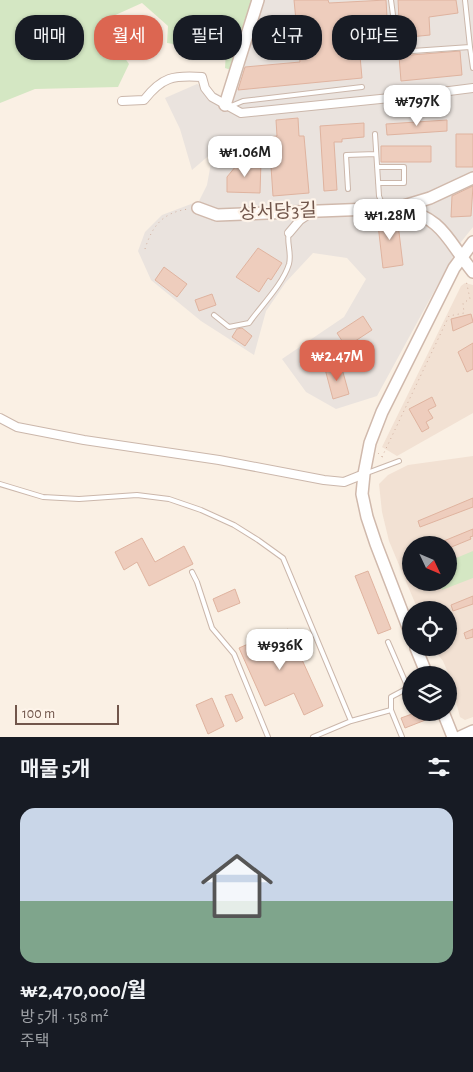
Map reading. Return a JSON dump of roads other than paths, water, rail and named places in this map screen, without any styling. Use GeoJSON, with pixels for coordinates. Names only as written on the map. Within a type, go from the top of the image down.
{"type":"FeatureCollection","features":[{"type":"Feature","properties":{"kind":"street"},"geometry":{"type":"LineString","coordinates":[[227,106],[258,0]]}},
{"type":"Feature","properties":{"kind":"street"},"geometry":{"type":"LineString","coordinates":[[122,101],[144,100],[155,86],[179,76],[202,77],[205,88],[212,97],[241,113],[473,88]]}},
{"type":"Feature","properties":{"kind":"street","name":"상서당3길"},"geometry":{"type":"LineString","coordinates":[[198,208],[217,215],[397,208],[430,198],[473,178]]}},
{"type":"Feature","properties":{"kind":"street"},"geometry":{"type":"LineString","coordinates":[[397,208],[427,217],[436,224],[452,242],[470,276]]}},
{"type":"Feature","properties":{"kind":"street"},"geometry":{"type":"LineString","coordinates":[[289,233],[300,220],[314,211]]}},
{"type":"Feature","properties":{"kind":"street"},"geometry":{"type":"LineString","coordinates":[[402,612],[367,517],[362,494],[364,474],[370,443],[382,412],[454,268],[473,242]]}},
{"type":"Feature","properties":{"kind":"street"},"geometry":{"type":"LineString","coordinates":[[0,418],[17,427],[84,440],[219,460],[324,480],[344,482],[364,474]]}},
{"type":"Feature","properties":{"kind":"street"},"geometry":{"type":"LineString","coordinates":[[446,721],[452,737]]}},
{"type":"Feature","properties":{"kind":"street"},"geometry":{"type":"LineString","coordinates":[[460,737],[473,732]]}},
{"type":"Feature","properties":{"kind":"lane"},"geometry":{"type":"LineString","coordinates":[[391,0],[398,52],[470,47]]}},
{"type":"Feature","properties":{"kind":"lane"},"geometry":{"type":"LineString","coordinates":[[465,0],[473,68]]}},
{"type":"Feature","properties":{"kind":"lane"},"geometry":{"type":"LineString","coordinates":[[227,106],[243,101],[362,87]]}},
{"type":"Feature","properties":{"kind":"lane"},"geometry":{"type":"LineString","coordinates":[[375,134],[379,196],[383,208]]}},
{"type":"Feature","properties":{"kind":"lane"},"geometry":{"type":"LineString","coordinates":[[348,189],[346,155],[376,154]]}},
{"type":"Feature","properties":{"kind":"lane"},"geometry":{"type":"LineString","coordinates":[[377,167],[404,167],[404,183],[378,183]]}},
{"type":"Feature","properties":{"kind":"lane"},"geometry":{"type":"LineString","coordinates":[[214,315],[228,328],[249,323],[285,275],[291,255],[287,238],[289,233]]}},
{"type":"Feature","properties":{"kind":"lane"},"geometry":{"type":"LineString","coordinates":[[364,474],[400,461]]}},
{"type":"Feature","properties":{"kind":"lane"},"geometry":{"type":"LineString","coordinates":[[0,484],[44,497],[79,499],[136,495],[169,499],[234,525],[258,540],[283,558],[351,721]]}},
{"type":"Feature","properties":{"kind":"lane"},"geometry":{"type":"LineString","coordinates":[[192,572],[212,628],[234,654],[268,737]]}},
{"type":"Feature","properties":{"kind":"lane"},"geometry":{"type":"LineString","coordinates":[[388,642],[408,688],[391,697],[391,710],[402,737]]}},
{"type":"Feature","properties":{"kind":"lane"},"geometry":{"type":"LineString","coordinates":[[313,737],[351,721],[391,710]]}}]}
